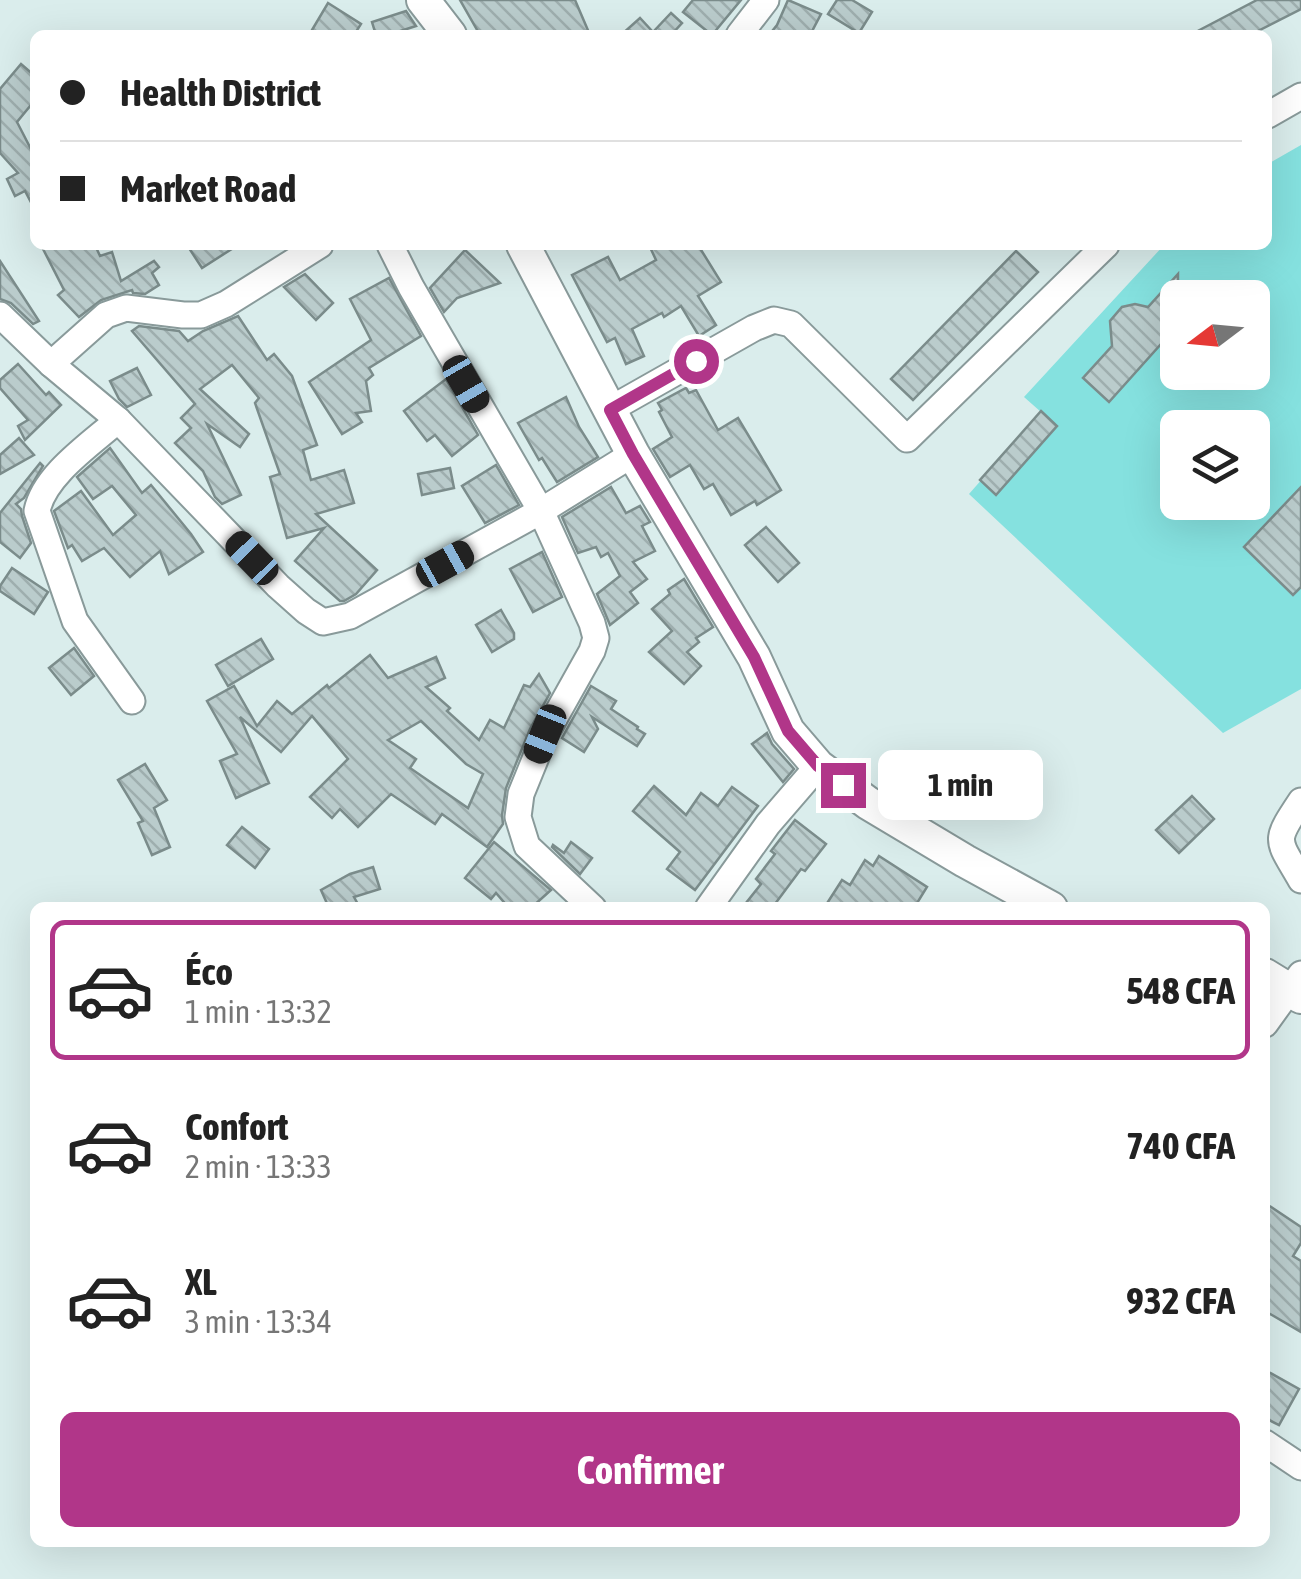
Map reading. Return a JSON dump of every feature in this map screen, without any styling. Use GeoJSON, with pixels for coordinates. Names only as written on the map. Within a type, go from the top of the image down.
{"type":"FeatureCollection","features":[{"type":"Feature","properties":{"kind":"main road"},"geometry":{"type":"LineString","coordinates":[[423,0],[446,30]]}},
{"type":"Feature","properties":{"kind":"main road"},"geometry":{"type":"LineString","coordinates":[[530,250],[633,454],[754,657],[788,731],[818,766],[868,803],[1040,902]]}},
{"type":"Feature","properties":{"kind":"street"},"geometry":{"type":"LineString","coordinates":[[743,30],[766,0]]}},
{"type":"Feature","properties":{"kind":"street"},"geometry":{"type":"LineString","coordinates":[[1272,113],[1301,96]]}},
{"type":"Feature","properties":{"kind":"street"},"geometry":{"type":"LineString","coordinates":[[51,364],[106,314],[126,308],[201,315],[226,304],[312,250]]}},
{"type":"Feature","properties":{"kind":"street"},"geometry":{"type":"LineString","coordinates":[[392,250],[540,511],[592,623],[596,638],[592,652],[545,734],[521,794],[518,816],[527,846],[587,902]]}},
{"type":"Feature","properties":{"kind":"street"},"geometry":{"type":"LineString","coordinates":[[610,410],[774,320],[791,324],[908,439],[1101,250]]}},
{"type":"Feature","properties":{"kind":"street"},"geometry":{"type":"LineString","coordinates":[[0,315],[118,420],[278,586],[324,622],[350,616],[540,511],[633,454]]}},
{"type":"Feature","properties":{"kind":"street"},"geometry":{"type":"LineString","coordinates":[[118,420],[52,480],[40,498],[38,512],[76,622],[132,701]]}},
{"type":"Feature","properties":{"kind":"street"},"geometry":{"type":"LineString","coordinates":[[712,902],[768,824],[818,766]]}},
{"type":"Feature","properties":{"kind":"street"},"geometry":{"type":"LineString","coordinates":[[1301,801],[1282,830],[1280,844],[1301,880]]}},
{"type":"Feature","properties":{"kind":"street"},"geometry":{"type":"LineString","coordinates":[[1270,1016],[1289,984]]}},
{"type":"Feature","properties":{"kind":"street"},"geometry":{"type":"LineString","coordinates":[[1270,1446],[1301,1467]]}},
{"type":"Feature","properties":{"kind":"shaded area"},"geometry":{"type":"Polygon","coordinates":[[[1301,145],[1301,689],[1223,733],[969,494],[1041,412],[1024,397],[1159,250],[1272,250],[1272,162],[1301,145]]]}},
{"type":"Feature","properties":{"kind":"building"},"geometry":{"type":"Polygon","coordinates":[[[460,0],[575,0],[588,30],[477,30],[460,0]]]}},
{"type":"Feature","properties":{"kind":"building"},"geometry":{"type":"Polygon","coordinates":[[[693,0],[741,0],[716,30],[706,30],[683,12],[693,0]]]}},
{"type":"Feature","properties":{"kind":"building"},"geometry":{"type":"Polygon","coordinates":[[[788,0],[821,14],[813,30],[773,30],[788,0]]]}},
{"type":"Feature","properties":{"kind":"building"},"geometry":{"type":"Polygon","coordinates":[[[837,0],[852,0],[872,12],[861,30],[828,14],[837,0]]]}},
{"type":"Feature","properties":{"kind":"building"},"geometry":{"type":"Polygon","coordinates":[[[1257,0],[1301,0],[1301,9],[1260,30],[1200,30],[1257,0]]]}},
{"type":"Feature","properties":{"kind":"building"},"geometry":{"type":"Polygon","coordinates":[[[328,3],[361,24],[357,30],[312,30],[328,3]]]}},
{"type":"Feature","properties":{"kind":"building"},"geometry":{"type":"Polygon","coordinates":[[[406,11],[416,26],[374,30],[372,22],[406,11]]]}},
{"type":"Feature","properties":{"kind":"building"},"geometry":{"type":"Polygon","coordinates":[[[671,13],[682,23],[676,30],[655,30],[671,13]]]}},
{"type":"Feature","properties":{"kind":"building"},"geometry":{"type":"Polygon","coordinates":[[[640,18],[651,30],[627,30],[640,18]]]}},
{"type":"Feature","properties":{"kind":"building"},"geometry":{"type":"Polygon","coordinates":[[[21,64],[30,72],[30,106],[17,122],[30,147],[30,200],[25,191],[15,196],[7,179],[18,173],[0,153],[0,89],[21,64]]]}},
{"type":"Feature","properties":{"kind":"building"},"geometry":{"type":"Polygon","coordinates":[[[44,250],[97,250],[100,256],[112,252],[121,281],[154,261],[159,267],[152,273],[159,285],[145,294],[132,290],[101,300],[79,317],[58,295],[64,290],[44,250]]]}},
{"type":"Feature","properties":{"kind":"building"},"geometry":{"type":"Polygon","coordinates":[[[190,250],[230,250],[202,268],[190,250]]]}},
{"type":"Feature","properties":{"kind":"building"},"geometry":{"type":"Polygon","coordinates":[[[465,250],[500,283],[457,298],[444,312],[430,288],[465,250]]]}},
{"type":"Feature","properties":{"kind":"building"},"geometry":{"type":"Polygon","coordinates":[[[651,250],[701,250],[721,282],[698,296],[716,325],[699,336],[681,306],[664,317],[662,313],[632,329],[644,356],[626,364],[615,338],[607,342],[572,275],[608,257],[620,280],[656,260],[651,250]]]}},
{"type":"Feature","properties":{"kind":"building"},"geometry":{"type":"Polygon","coordinates":[[[1016,251],[1038,272],[913,400],[891,379],[1016,251]]]}},
{"type":"Feature","properties":{"kind":"building"},"geometry":{"type":"Polygon","coordinates":[[[0,261],[39,321],[33,324],[11,303],[0,299],[0,261]]]}},
{"type":"Feature","properties":{"kind":"building"},"geometry":{"type":"Polygon","coordinates":[[[305,274],[333,303],[316,320],[284,287],[305,274]]]}},
{"type":"Feature","properties":{"kind":"building"},"geometry":{"type":"Polygon","coordinates":[[[389,278],[421,336],[369,368],[373,375],[366,381],[371,411],[356,413],[362,422],[342,434],[309,382],[371,340],[350,299],[389,278]]]}},
{"type":"Feature","properties":{"kind":"building"},"geometry":{"type":"Polygon","coordinates":[[[1160,294],[1160,345],[1109,402],[1083,378],[1112,346],[1110,321],[1122,307],[1148,307],[1160,294]]]}},
{"type":"Feature","properties":{"kind":"building"},"geometry":{"type":"Polygon","coordinates":[[[238,316],[267,360],[274,354],[292,376],[317,445],[303,450],[311,480],[344,470],[354,503],[316,514],[377,570],[356,594],[344,601],[295,561],[324,528],[287,538],[270,477],[280,474],[255,403],[259,398],[232,365],[200,389],[249,434],[240,447],[207,424],[241,495],[222,504],[203,471],[175,443],[191,428],[181,418],[195,404],[132,331],[139,326],[179,331],[188,341],[238,316]]]}},
{"type":"Feature","properties":{"kind":"building"},"geometry":{"type":"Polygon","coordinates":[[[18,364],[46,395],[49,392],[61,405],[25,440],[18,426],[28,420],[0,388],[0,380],[18,364]]]}},
{"type":"Feature","properties":{"kind":"building"},"geometry":{"type":"Polygon","coordinates":[[[137,368],[151,395],[127,407],[110,381],[137,368]]]}},
{"type":"Feature","properties":{"kind":"building"},"geometry":{"type":"Polygon","coordinates":[[[446,379],[478,435],[452,456],[435,435],[427,441],[404,411],[446,379]]]}},
{"type":"Feature","properties":{"kind":"building"},"geometry":{"type":"Polygon","coordinates":[[[686,388],[689,393],[696,390],[718,430],[738,418],[781,490],[731,515],[713,484],[704,489],[690,465],[670,477],[653,449],[672,437],[658,403],[686,388]]]}},
{"type":"Feature","properties":{"kind":"building"},"geometry":{"type":"Polygon","coordinates":[[[566,397],[598,457],[557,482],[518,423],[566,397]]]}},
{"type":"Feature","properties":{"kind":"building"},"geometry":{"type":"Polygon","coordinates":[[[1041,411],[1057,426],[996,495],[980,480],[1041,411]]]}},
{"type":"Feature","properties":{"kind":"building"},"geometry":{"type":"Polygon","coordinates":[[[19,438],[34,455],[0,474],[0,455],[19,438]]]}},
{"type":"Feature","properties":{"kind":"building"},"geometry":{"type":"Polygon","coordinates":[[[110,448],[142,493],[151,485],[203,552],[169,574],[160,551],[130,577],[104,548],[82,561],[72,545],[68,548],[54,511],[81,491],[113,535],[136,515],[112,486],[93,499],[77,477],[110,448]]]}},
{"type":"Feature","properties":{"kind":"building"},"geometry":{"type":"Polygon","coordinates":[[[40,463],[43,466],[24,498],[16,504],[31,543],[20,558],[0,542],[0,513],[40,463]]]}},
{"type":"Feature","properties":{"kind":"building"},"geometry":{"type":"Polygon","coordinates":[[[496,465],[519,505],[485,523],[462,486],[496,465]]]}},
{"type":"Feature","properties":{"kind":"building"},"geometry":{"type":"Polygon","coordinates":[[[450,468],[454,488],[422,495],[418,474],[450,468]]]}},
{"type":"Feature","properties":{"kind":"building"},"geometry":{"type":"Polygon","coordinates":[[[611,487],[626,513],[640,506],[650,522],[642,526],[655,551],[633,562],[647,579],[630,592],[638,603],[610,625],[597,594],[620,576],[608,553],[601,557],[596,547],[578,553],[562,517],[611,487]]]}},
{"type":"Feature","properties":{"kind":"building"},"geometry":{"type":"Polygon","coordinates":[[[1301,487],[1301,587],[1293,595],[1244,547],[1301,487]]]}},
{"type":"Feature","properties":{"kind":"building"},"geometry":{"type":"Polygon","coordinates":[[[766,527],[799,563],[778,582],[745,545],[766,527]]]}},
{"type":"Feature","properties":{"kind":"building"},"geometry":{"type":"Polygon","coordinates":[[[542,552],[562,597],[533,612],[510,569],[542,552]]]}},
{"type":"Feature","properties":{"kind":"building"},"geometry":{"type":"Polygon","coordinates":[[[12,568],[48,592],[34,614],[0,591],[12,568]]]}},
{"type":"Feature","properties":{"kind":"building"},"geometry":{"type":"Polygon","coordinates":[[[684,579],[713,627],[696,638],[699,642],[687,652],[701,666],[684,684],[649,652],[672,631],[652,609],[684,579]]]}},
{"type":"Feature","properties":{"kind":"building"},"geometry":{"type":"Polygon","coordinates":[[[501,610],[514,639],[492,652],[476,625],[501,610]]]}},
{"type":"Feature","properties":{"kind":"building"},"geometry":{"type":"Polygon","coordinates":[[[261,639],[273,659],[228,686],[216,665],[261,639]]]}},
{"type":"Feature","properties":{"kind":"building"},"geometry":{"type":"Polygon","coordinates":[[[74,648],[94,676],[71,695],[49,668],[74,648]]]}},
{"type":"Feature","properties":{"kind":"building"},"geometry":{"type":"Polygon","coordinates":[[[370,655],[388,678],[436,657],[445,678],[426,687],[479,740],[490,720],[504,728],[524,685],[530,687],[539,674],[550,693],[530,729],[506,788],[503,824],[487,847],[442,814],[435,824],[391,794],[358,827],[340,809],[332,818],[310,797],[348,759],[312,716],[281,752],[240,717],[269,783],[236,798],[220,761],[237,754],[207,701],[234,686],[257,726],[277,701],[292,714],[327,685],[329,688],[370,655]],[[421,721],[388,740],[416,759],[410,768],[468,808],[483,774],[466,764],[421,721]]]}},
{"type":"Feature","properties":{"kind":"building"},"geometry":{"type":"Polygon","coordinates":[[[591,686],[616,701],[611,709],[645,734],[637,746],[592,717],[598,729],[584,752],[562,738],[591,686]]]}},
{"type":"Feature","properties":{"kind":"building"},"geometry":{"type":"Polygon","coordinates":[[[767,733],[794,769],[783,782],[752,744],[767,733]]]}},
{"type":"Feature","properties":{"kind":"building"},"geometry":{"type":"Polygon","coordinates":[[[145,764],[167,800],[154,808],[170,847],[152,855],[138,823],[143,821],[118,780],[145,764]]]}},
{"type":"Feature","properties":{"kind":"building"},"geometry":{"type":"Polygon","coordinates":[[[654,786],[686,815],[701,793],[718,806],[732,787],[758,806],[695,890],[667,869],[680,852],[633,811],[654,786]]]}},
{"type":"Feature","properties":{"kind":"building"},"geometry":{"type":"Polygon","coordinates":[[[1192,796],[1214,819],[1179,853],[1156,830],[1192,796]]]}},
{"type":"Feature","properties":{"kind":"building"},"geometry":{"type":"Polygon","coordinates":[[[795,820],[826,844],[776,902],[747,902],[761,884],[756,879],[775,854],[771,851],[795,820]]]}},
{"type":"Feature","properties":{"kind":"building"},"geometry":{"type":"Polygon","coordinates":[[[242,827],[269,849],[255,868],[227,845],[242,827]]]}},
{"type":"Feature","properties":{"kind":"building"},"geometry":{"type":"Polygon","coordinates":[[[494,842],[551,890],[538,902],[504,902],[496,893],[491,899],[465,878],[494,842]]]}},
{"type":"Feature","properties":{"kind":"building"},"geometry":{"type":"Polygon","coordinates":[[[571,842],[592,858],[580,874],[552,847],[564,853],[571,842]]]}},
{"type":"Feature","properties":{"kind":"building"},"geometry":{"type":"Polygon","coordinates":[[[879,856],[927,887],[918,902],[828,902],[842,880],[850,885],[865,860],[873,866],[879,856]]]}},
{"type":"Feature","properties":{"kind":"building"},"geometry":{"type":"Polygon","coordinates":[[[373,867],[380,889],[354,897],[357,902],[326,902],[321,890],[373,867]]]}},
{"type":"Feature","properties":{"kind":"building"},"geometry":{"type":"Polygon","coordinates":[[[1270,1206],[1301,1227],[1301,1243],[1293,1256],[1301,1261],[1301,1332],[1270,1314],[1270,1206]]]}},
{"type":"Feature","properties":{"kind":"building"},"geometry":{"type":"Polygon","coordinates":[[[1270,1373],[1299,1389],[1279,1425],[1270,1420],[1270,1373]]]}},
{"type":"Feature","properties":{"kind":"route"},"geometry":{"type":"LineString","coordinates":[[696,361],[610,410],[754,657],[788,731],[818,766],[843,785]]}}]}
